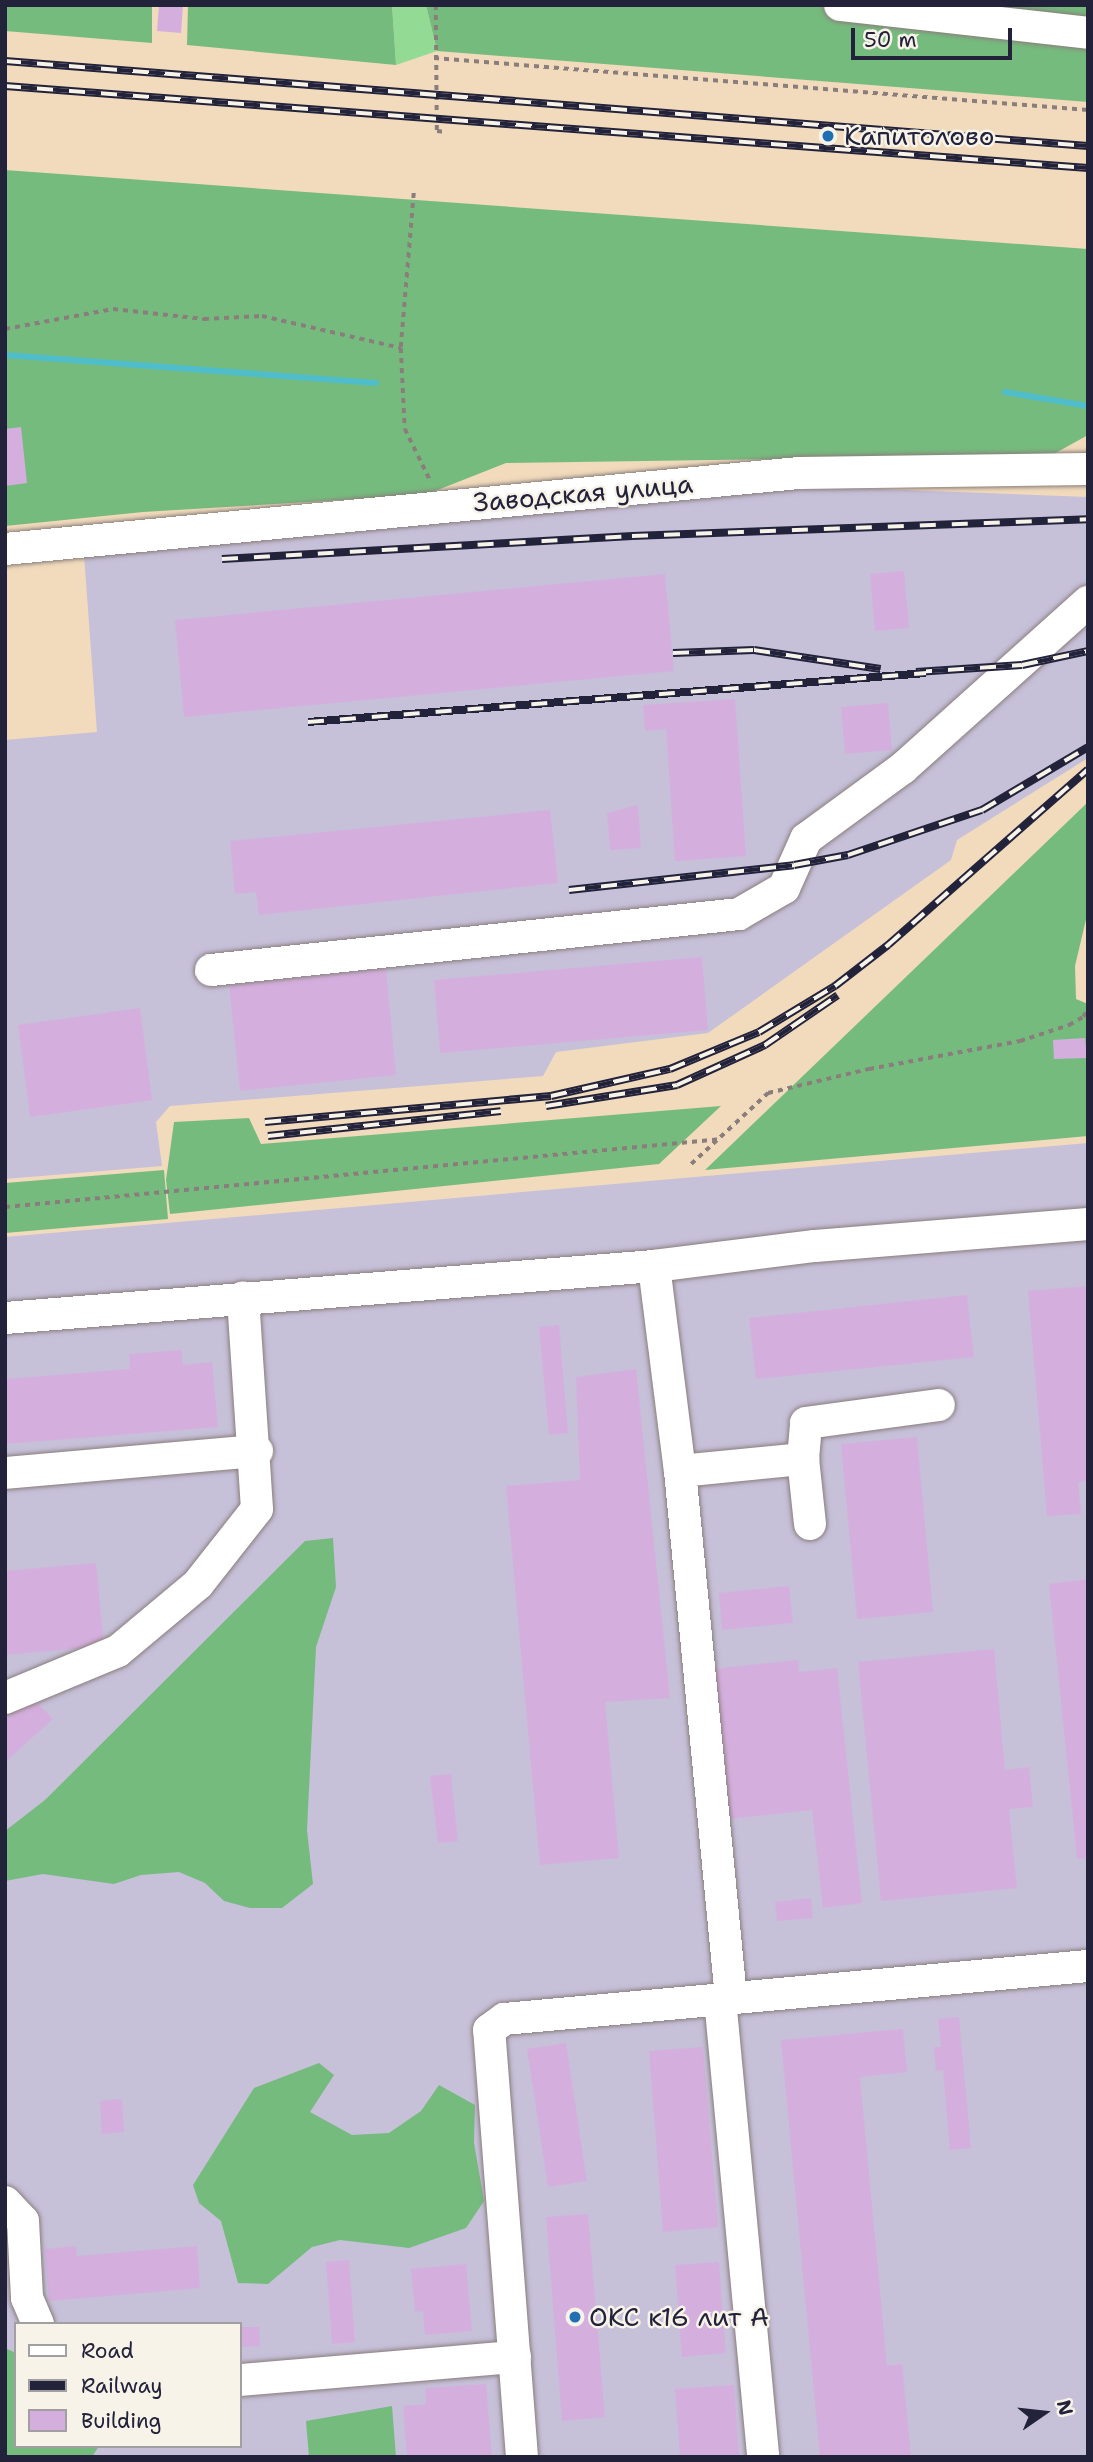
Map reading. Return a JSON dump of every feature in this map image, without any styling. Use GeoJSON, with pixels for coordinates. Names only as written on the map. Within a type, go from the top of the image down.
{"type":"FeatureCollection","features":[{"type":"Feature","properties":{"kind":"street"},"geometry":{"type":"LineString","coordinates":[[840,5],[1088,33]]}},
{"type":"Feature","properties":{"kind":"street","name":"Заводская улица"},"geometry":{"type":"LineString","coordinates":[[5,549],[797,473],[1088,469]]}},
{"type":"Feature","properties":{"kind":"street"},"geometry":{"type":"LineString","coordinates":[[211,970],[740,914],[784,888],[806,839],[903,768],[1088,602]]}},
{"type":"Feature","properties":{"kind":"street"},"geometry":{"type":"LineString","coordinates":[[5,1318],[654,1266],[815,1245],[1088,1224]]}},
{"type":"Feature","properties":{"kind":"street"},"geometry":{"type":"LineString","coordinates":[[654,1266],[680,1471],[763,2457]]}},
{"type":"Feature","properties":{"kind":"street"},"geometry":{"type":"LineString","coordinates":[[5,1698],[118,1651],[198,1584],[257,1509],[257,1451],[243,1297]]}},
{"type":"Feature","properties":{"kind":"street"},"geometry":{"type":"LineString","coordinates":[[810,1524],[803,1459],[806,1423],[939,1405]]}},
{"type":"Feature","properties":{"kind":"street"},"geometry":{"type":"LineString","coordinates":[[5,1473],[257,1451]]}},
{"type":"Feature","properties":{"kind":"street"},"geometry":{"type":"LineString","coordinates":[[680,1471],[803,1459]]}},
{"type":"Feature","properties":{"kind":"street"},"geometry":{"type":"LineString","coordinates":[[522,2457],[489,2030],[504,2019],[1088,1966]]}},
{"type":"Feature","properties":{"kind":"street"},"geometry":{"type":"LineString","coordinates":[[5,2202],[23,2221],[27,2298],[37,2322]]}},
{"type":"Feature","properties":{"kind":"street"},"geometry":{"type":"LineString","coordinates":[[242,2380],[515,2357]]}},
{"type":"Feature","properties":{"kind":"path"},"geometry":{"type":"LineString","coordinates":[[436,5],[434,58],[440,80],[437,131],[446,132]]}},
{"type":"Feature","properties":{"kind":"path"},"geometry":{"type":"LineString","coordinates":[[434,58],[1088,110]]}},
{"type":"Feature","properties":{"kind":"path"},"geometry":{"type":"LineString","coordinates":[[440,80],[448,80]]}},
{"type":"Feature","properties":{"kind":"path"},"geometry":{"type":"LineString","coordinates":[[414,193],[401,348],[405,429],[443,506]]}},
{"type":"Feature","properties":{"kind":"path"},"geometry":{"type":"LineString","coordinates":[[5,329],[113,309],[204,319],[262,316],[401,348]]}},
{"type":"Feature","properties":{"kind":"path"},"geometry":{"type":"LineString","coordinates":[[691,1164],[722,1139],[768,1093],[869,1069],[1020,1041],[1069,1025],[1083,1017],[1088,1009]]}},
{"type":"Feature","properties":{"kind":"path"},"geometry":{"type":"LineString","coordinates":[[5,1207],[722,1139]]}},
{"type":"Feature","properties":{"kind":"shaded area"},"geometry":{"type":"Polygon","coordinates":[[[799,486],[1088,497],[1088,758],[957,840],[951,860],[708,1033],[556,1052],[543,1076],[170,1106],[156,1122],[162,1166],[5,1179],[5,740],[97,732],[84,555],[799,486]]]}},
{"type":"Feature","properties":{"kind":"shaded area"},"geometry":{"type":"Polygon","coordinates":[[[1088,1143],[1088,2457],[5,2457],[5,1237],[1088,1143]]]}},
{"type":"Feature","properties":{"kind":"green space"},"geometry":{"type":"Polygon","coordinates":[[[5,5],[152,5],[152,43],[5,31],[5,5]]]}},
{"type":"Feature","properties":{"kind":"green space"},"geometry":{"type":"Polygon","coordinates":[[[188,5],[392,5],[396,65],[187,45],[188,5]]]}},
{"type":"Feature","properties":{"kind":"green space"},"geometry":{"type":"Polygon","coordinates":[[[392,5],[426,5],[437,51],[396,65],[392,5]]]}},
{"type":"Feature","properties":{"kind":"green space"},"geometry":{"type":"Polygon","coordinates":[[[426,5],[1088,5],[1088,102],[437,51],[426,5]]]}},
{"type":"Feature","properties":{"kind":"green space"},"geometry":{"type":"Polygon","coordinates":[[[5,170],[1088,249],[1088,435],[1052,455],[506,463],[425,495],[143,512],[5,526],[5,170]]]}},
{"type":"Feature","properties":{"kind":"green space"},"geometry":{"type":"Polygon","coordinates":[[[1088,802],[1088,911],[1075,966],[1076,999],[1088,1004],[1088,1136],[705,1170],[1088,802]]]}},
{"type":"Feature","properties":{"kind":"green space"},"geometry":{"type":"Polygon","coordinates":[[[721,1106],[659,1164],[170,1214],[166,1180],[174,1122],[249,1118],[261,1144],[721,1106]]]}},
{"type":"Feature","properties":{"kind":"green space"},"geometry":{"type":"Polygon","coordinates":[[[164,1170],[168,1219],[5,1233],[5,1183],[164,1170]]]}},
{"type":"Feature","properties":{"kind":"green space"},"geometry":{"type":"Polygon","coordinates":[[[333,1538],[336,1587],[316,1647],[307,1830],[313,1884],[282,1908],[250,1908],[224,1901],[205,1883],[179,1872],[141,1875],[114,1884],[43,1874],[5,1881],[5,1831],[45,1800],[305,1541],[333,1538]]]}},
{"type":"Feature","properties":{"kind":"green space"},"geometry":{"type":"Polygon","coordinates":[[[319,2063],[334,2075],[310,2112],[352,2135],[389,2133],[421,2111],[439,2085],[475,2105],[474,2143],[484,2201],[466,2228],[409,2248],[340,2240],[312,2247],[268,2284],[238,2283],[221,2221],[199,2203],[193,2185],[254,2088],[319,2063]]]}},
{"type":"Feature","properties":{"kind":"green space"},"geometry":{"type":"Polygon","coordinates":[[[5,2348],[14,2352],[14,2448],[98,2448],[92,2457],[5,2457],[5,2348]]]}},
{"type":"Feature","properties":{"kind":"green space"},"geometry":{"type":"Polygon","coordinates":[[[392,2406],[396,2457],[309,2457],[306,2421],[392,2406]]]}},
{"type":"Feature","properties":{"kind":"building"},"geometry":{"type":"Polygon","coordinates":[[[159,5],[183,5],[181,33],[157,31],[159,5]]]}},
{"type":"Feature","properties":{"kind":"building"},"geometry":{"type":"Polygon","coordinates":[[[21,427],[27,483],[5,486],[5,429],[21,427]]]}},
{"type":"Feature","properties":{"kind":"building"},"geometry":{"type":"Polygon","coordinates":[[[904,571],[909,628],[875,631],[870,574],[904,571]]]}},
{"type":"Feature","properties":{"kind":"building"},"geometry":{"type":"Polygon","coordinates":[[[665,574],[674,671],[184,717],[175,620],[665,574]]]}},
{"type":"Feature","properties":{"kind":"building"},"geometry":{"type":"Polygon","coordinates":[[[735,699],[746,856],[675,861],[666,729],[645,731],[643,705],[735,699]]]}},
{"type":"Feature","properties":{"kind":"building"},"geometry":{"type":"Polygon","coordinates":[[[888,703],[892,750],[845,754],[841,707],[888,703]]]}},
{"type":"Feature","properties":{"kind":"building"},"geometry":{"type":"Polygon","coordinates":[[[638,805],[641,848],[610,850],[607,813],[638,805]]]}},
{"type":"Feature","properties":{"kind":"building"},"geometry":{"type":"Polygon","coordinates":[[[550,810],[558,883],[259,915],[256,892],[235,894],[230,841],[550,810]]]}},
{"type":"Feature","properties":{"kind":"building"},"geometry":{"type":"Polygon","coordinates":[[[702,957],[708,1030],[440,1053],[434,980],[702,957]]]}},
{"type":"Feature","properties":{"kind":"building"},"geometry":{"type":"Polygon","coordinates":[[[386,969],[396,1075],[240,1091],[229,985],[386,969]]]}},
{"type":"Feature","properties":{"kind":"building"},"geometry":{"type":"Polygon","coordinates":[[[140,1008],[152,1100],[30,1117],[18,1025],[140,1008]]]}},
{"type":"Feature","properties":{"kind":"building"},"geometry":{"type":"Polygon","coordinates":[[[1085,1038],[1087,1058],[1054,1059],[1053,1040],[1085,1038]]]}},
{"type":"Feature","properties":{"kind":"building"},"geometry":{"type":"Polygon","coordinates":[[[1088,1286],[1088,1481],[1078,1482],[1081,1514],[1047,1516],[1028,1291],[1088,1286]]]}},
{"type":"Feature","properties":{"kind":"building"},"geometry":{"type":"Polygon","coordinates":[[[967,1295],[974,1357],[756,1379],[749,1318],[967,1295]]]}},
{"type":"Feature","properties":{"kind":"building"},"geometry":{"type":"Polygon","coordinates":[[[559,1325],[568,1433],[549,1435],[539,1327],[559,1325]]]}},
{"type":"Feature","properties":{"kind":"building"},"geometry":{"type":"Polygon","coordinates":[[[181,1350],[183,1365],[212,1362],[218,1427],[5,1444],[5,1379],[130,1369],[129,1354],[181,1350]]]}},
{"type":"Feature","properties":{"kind":"building"},"geometry":{"type":"Polygon","coordinates":[[[636,1369],[670,1698],[605,1702],[619,1858],[540,1865],[506,1486],[580,1480],[576,1377],[636,1369]]]}},
{"type":"Feature","properties":{"kind":"building"},"geometry":{"type":"Polygon","coordinates":[[[917,1437],[933,1612],[857,1619],[841,1444],[917,1437]]]}},
{"type":"Feature","properties":{"kind":"building"},"geometry":{"type":"Polygon","coordinates":[[[96,1563],[104,1646],[5,1655],[5,1571],[96,1563]]]}},
{"type":"Feature","properties":{"kind":"building"},"geometry":{"type":"Polygon","coordinates":[[[1088,1579],[1088,1858],[1077,1859],[1049,1584],[1088,1579]]]}},
{"type":"Feature","properties":{"kind":"building"},"geometry":{"type":"Polygon","coordinates":[[[789,1586],[793,1623],[722,1630],[719,1593],[789,1586]]]}},
{"type":"Feature","properties":{"kind":"building"},"geometry":{"type":"Polygon","coordinates":[[[994,1649],[1005,1770],[1029,1767],[1033,1807],[1009,1809],[1017,1888],[881,1901],[858,1662],[994,1649]]]}},
{"type":"Feature","properties":{"kind":"building"},"geometry":{"type":"Polygon","coordinates":[[[798,1660],[799,1672],[837,1668],[862,1903],[823,1908],[812,1810],[729,1819],[713,1669],[798,1660]]]}},
{"type":"Feature","properties":{"kind":"building"},"geometry":{"type":"Polygon","coordinates":[[[31,1696],[53,1719],[5,1762],[5,1720],[31,1696]]]}},
{"type":"Feature","properties":{"kind":"building"},"geometry":{"type":"Polygon","coordinates":[[[451,1774],[458,1841],[438,1843],[430,1776],[451,1774]]]}},
{"type":"Feature","properties":{"kind":"building"},"geometry":{"type":"Polygon","coordinates":[[[811,1898],[813,1918],[777,1921],[775,1902],[811,1898]]]}},
{"type":"Feature","properties":{"kind":"building"},"geometry":{"type":"Polygon","coordinates":[[[959,2017],[971,2148],[950,2150],[943,2070],[936,2071],[934,2047],[941,2047],[938,2019],[959,2017]]]}},
{"type":"Feature","properties":{"kind":"building"},"geometry":{"type":"Polygon","coordinates":[[[903,2029],[907,2072],[860,2077],[887,2366],[902,2364],[911,2457],[820,2457],[781,2040],[903,2029]]]}},
{"type":"Feature","properties":{"kind":"building"},"geometry":{"type":"Polygon","coordinates":[[[566,2043],[587,2181],[548,2187],[527,2049],[566,2043]]]}},
{"type":"Feature","properties":{"kind":"building"},"geometry":{"type":"Polygon","coordinates":[[[703,2047],[718,2227],[663,2232],[649,2051],[703,2047]]]}},
{"type":"Feature","properties":{"kind":"building"},"geometry":{"type":"Polygon","coordinates":[[[122,2099],[124,2132],[102,2134],[100,2101],[122,2099]]]}},
{"type":"Feature","properties":{"kind":"building","name":"ОКС к16 лит А"},"geometry":{"type":"Polygon","coordinates":[[[588,2214],[605,2417],[562,2421],[546,2217],[588,2214]]]}},
{"type":"Feature","properties":{"kind":"building"},"geometry":{"type":"Polygon","coordinates":[[[76,2246],[77,2256],[197,2246],[200,2288],[49,2301],[45,2249],[76,2246]]]}},
{"type":"Feature","properties":{"kind":"building"},"geometry":{"type":"Polygon","coordinates":[[[349,2260],[355,2342],[332,2344],[326,2262],[349,2260]]]}},
{"type":"Feature","properties":{"kind":"building"},"geometry":{"type":"Polygon","coordinates":[[[719,2262],[726,2353],[682,2357],[675,2265],[719,2262]]]}},
{"type":"Feature","properties":{"kind":"building"},"geometry":{"type":"Polygon","coordinates":[[[466,2264],[472,2331],[425,2335],[423,2311],[415,2312],[411,2269],[466,2264]]]}},
{"type":"Feature","properties":{"kind":"building"},"geometry":{"type":"Polygon","coordinates":[[[242,2327],[259,2327],[260,2346],[242,2347],[242,2327]]]}},
{"type":"Feature","properties":{"kind":"building"},"geometry":{"type":"Polygon","coordinates":[[[486,2384],[492,2457],[407,2457],[403,2406],[426,2404],[425,2388],[486,2384]]]}},
{"type":"Feature","properties":{"kind":"building"},"geometry":{"type":"Polygon","coordinates":[[[734,2385],[739,2457],[680,2457],[675,2389],[734,2385]]]}},
{"type":"Feature","properties":{"kind":"waterway"},"geometry":{"type":"LineString","coordinates":[[5,355],[376,383]]}},
{"type":"Feature","properties":{"kind":"waterway"},"geometry":{"type":"LineString","coordinates":[[1005,392],[1088,406]]}},
{"type":"Feature","properties":{"kind":"railway"},"geometry":{"type":"LineString","coordinates":[[5,61],[1088,146]]}},
{"type":"Feature","properties":{"kind":"railway"},"geometry":{"type":"LineString","coordinates":[[5,86],[1088,168]]}},
{"type":"Feature","properties":{"kind":"railway"},"geometry":{"type":"LineString","coordinates":[[222,559],[632,536],[1088,519]]}},
{"type":"Feature","properties":{"kind":"railway"},"geometry":{"type":"LineString","coordinates":[[673,653],[754,650],[881,669]]}},
{"type":"Feature","properties":{"kind":"railway"},"geometry":{"type":"LineString","coordinates":[[916,672],[1022,665],[1088,651]]}},
{"type":"Feature","properties":{"kind":"railway"},"geometry":{"type":"LineString","coordinates":[[308,722],[926,673]]}},
{"type":"Feature","properties":{"kind":"railway"},"geometry":{"type":"LineString","coordinates":[[569,890],[794,865],[848,855],[982,810],[1088,747]]}},
{"type":"Feature","properties":{"kind":"railway"},"geometry":{"type":"LineString","coordinates":[[265,1122],[551,1096],[670,1069],[759,1032],[835,986],[888,945],[1088,769]]}},
{"type":"Feature","properties":{"kind":"railway"},"geometry":{"type":"LineString","coordinates":[[546,1106],[677,1085],[765,1045],[838,995]]}},
{"type":"Feature","properties":{"kind":"railway"},"geometry":{"type":"LineString","coordinates":[[268,1136],[501,1111]]}},
{"type":"Feature","properties":{"kind":"place","name":"Капитолово"},"geometry":{"type":"Point","coordinates":[828,136]}},
{"type":"Feature","properties":{"kind":"place","name":"ОКС к16 лит А"},"geometry":{"type":"Point","coordinates":[575,2317]}}]}
